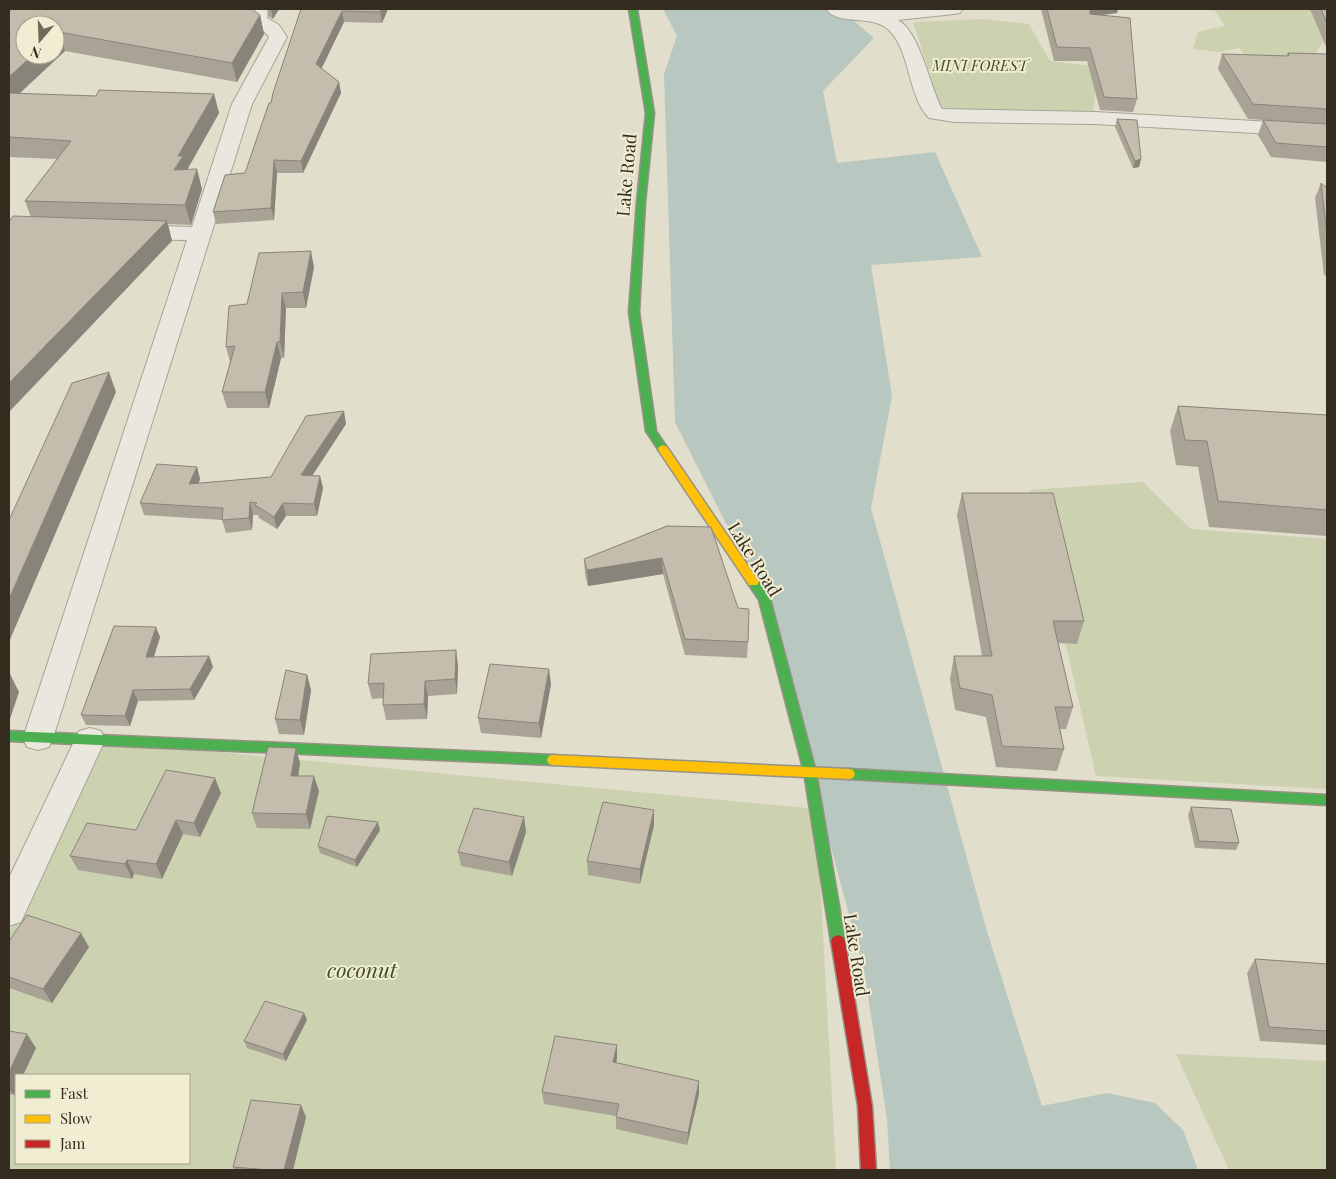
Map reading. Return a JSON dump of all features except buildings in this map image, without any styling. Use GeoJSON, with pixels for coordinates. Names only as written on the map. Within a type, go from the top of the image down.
{"type":"FeatureCollection","features":[{"type":"Feature","properties":{"kind":"street"},"geometry":{"type":"LineString","coordinates":[[38,738],[242,104],[278,37],[276,32],[259,21],[257,14],[259,9]]}},
{"type":"Feature","properties":{"kind":"street","name":"Lake Road"},"geometry":{"type":"LineString","coordinates":[[633,9],[650,113],[641,202],[634,312],[651,431],[764,599],[810,772],[865,1106],[869,1170]]}},
{"type":"Feature","properties":{"kind":"street"},"geometry":{"type":"LineString","coordinates":[[835,9],[852,14],[877,15],[954,9]]}},
{"type":"Feature","properties":{"kind":"street"},"geometry":{"type":"LineString","coordinates":[[877,15],[896,26],[900,31],[911,52],[932,110],[936,114],[954,116],[1095,118],[1327,131]]}},
{"type":"Feature","properties":{"kind":"street"},"geometry":{"type":"LineString","coordinates":[[114,231],[200,234]]}},
{"type":"Feature","properties":{"kind":"street"},"geometry":{"type":"LineString","coordinates":[[9,736],[810,772],[1327,800]]}},
{"type":"Feature","properties":{"kind":"street"},"geometry":{"type":"LineString","coordinates":[[9,912],[90,740]]}},
{"type":"Feature","properties":{"kind":"green space"},"geometry":{"type":"Polygon","coordinates":[[[1211,9],[1317,9],[1327,37],[1313,56],[1250,61],[1239,48],[1219,52],[1193,49],[1198,32],[1225,26],[1215,11],[1211,9]]]}},
{"type":"Feature","properties":{"kind":"green space","name":"MINI FOREST"},"geometry":{"type":"Polygon","coordinates":[[[982,19],[1029,24],[1050,61],[1090,66],[1097,80],[1093,112],[942,110],[913,22],[982,19]]]}},
{"type":"Feature","properties":{"kind":"green space"},"geometry":{"type":"Polygon","coordinates":[[[1143,482],[1191,529],[1327,539],[1327,789],[1096,776],[1030,490],[1143,482]]]}},
{"type":"Feature","properties":{"kind":"green space","name":"coconut"},"geometry":{"type":"Polygon","coordinates":[[[90,740],[816,809],[836,1170],[9,1170],[9,933],[90,740]]]}},
{"type":"Feature","properties":{"kind":"green space"},"geometry":{"type":"Polygon","coordinates":[[[1176,1054],[1327,1061],[1327,1170],[1229,1170],[1176,1054]]]}},
{"type":"Feature","properties":{"kind":"shaded area"},"geometry":{"type":"Polygon","coordinates":[[[663,9],[840,9],[874,38],[823,91],[837,163],[935,152],[982,257],[871,265],[892,396],[871,508],[986,928],[1042,1106],[1107,1093],[1155,1103],[1183,1130],[1198,1170],[890,1170],[887,1119],[864,970],[764,599],[675,422],[664,74],[677,36],[663,9]]]}},
{"type":"Feature","properties":{"kind":"traffic: fast"},"geometry":{"type":"LineString","coordinates":[[633,9],[650,113],[641,202],[634,312],[651,431],[663,449]]}},
{"type":"Feature","properties":{"kind":"traffic: fast"},"geometry":{"type":"LineString","coordinates":[[753,582],[764,599],[810,772],[838,941]]}},
{"type":"Feature","properties":{"kind":"traffic: fast"},"geometry":{"type":"LineString","coordinates":[[9,736],[553,760]]}},
{"type":"Feature","properties":{"kind":"traffic: fast"},"geometry":{"type":"LineString","coordinates":[[849,774],[1327,800]]}},
{"type":"Feature","properties":{"kind":"traffic: slow"},"geometry":{"type":"LineString","coordinates":[[663,449],[753,582]]}},
{"type":"Feature","properties":{"kind":"traffic: slow"},"geometry":{"type":"LineString","coordinates":[[553,760],[849,774]]}},
{"type":"Feature","properties":{"kind":"traffic: jam"},"geometry":{"type":"LineString","coordinates":[[838,941],[865,1106],[869,1170]]}}]}
